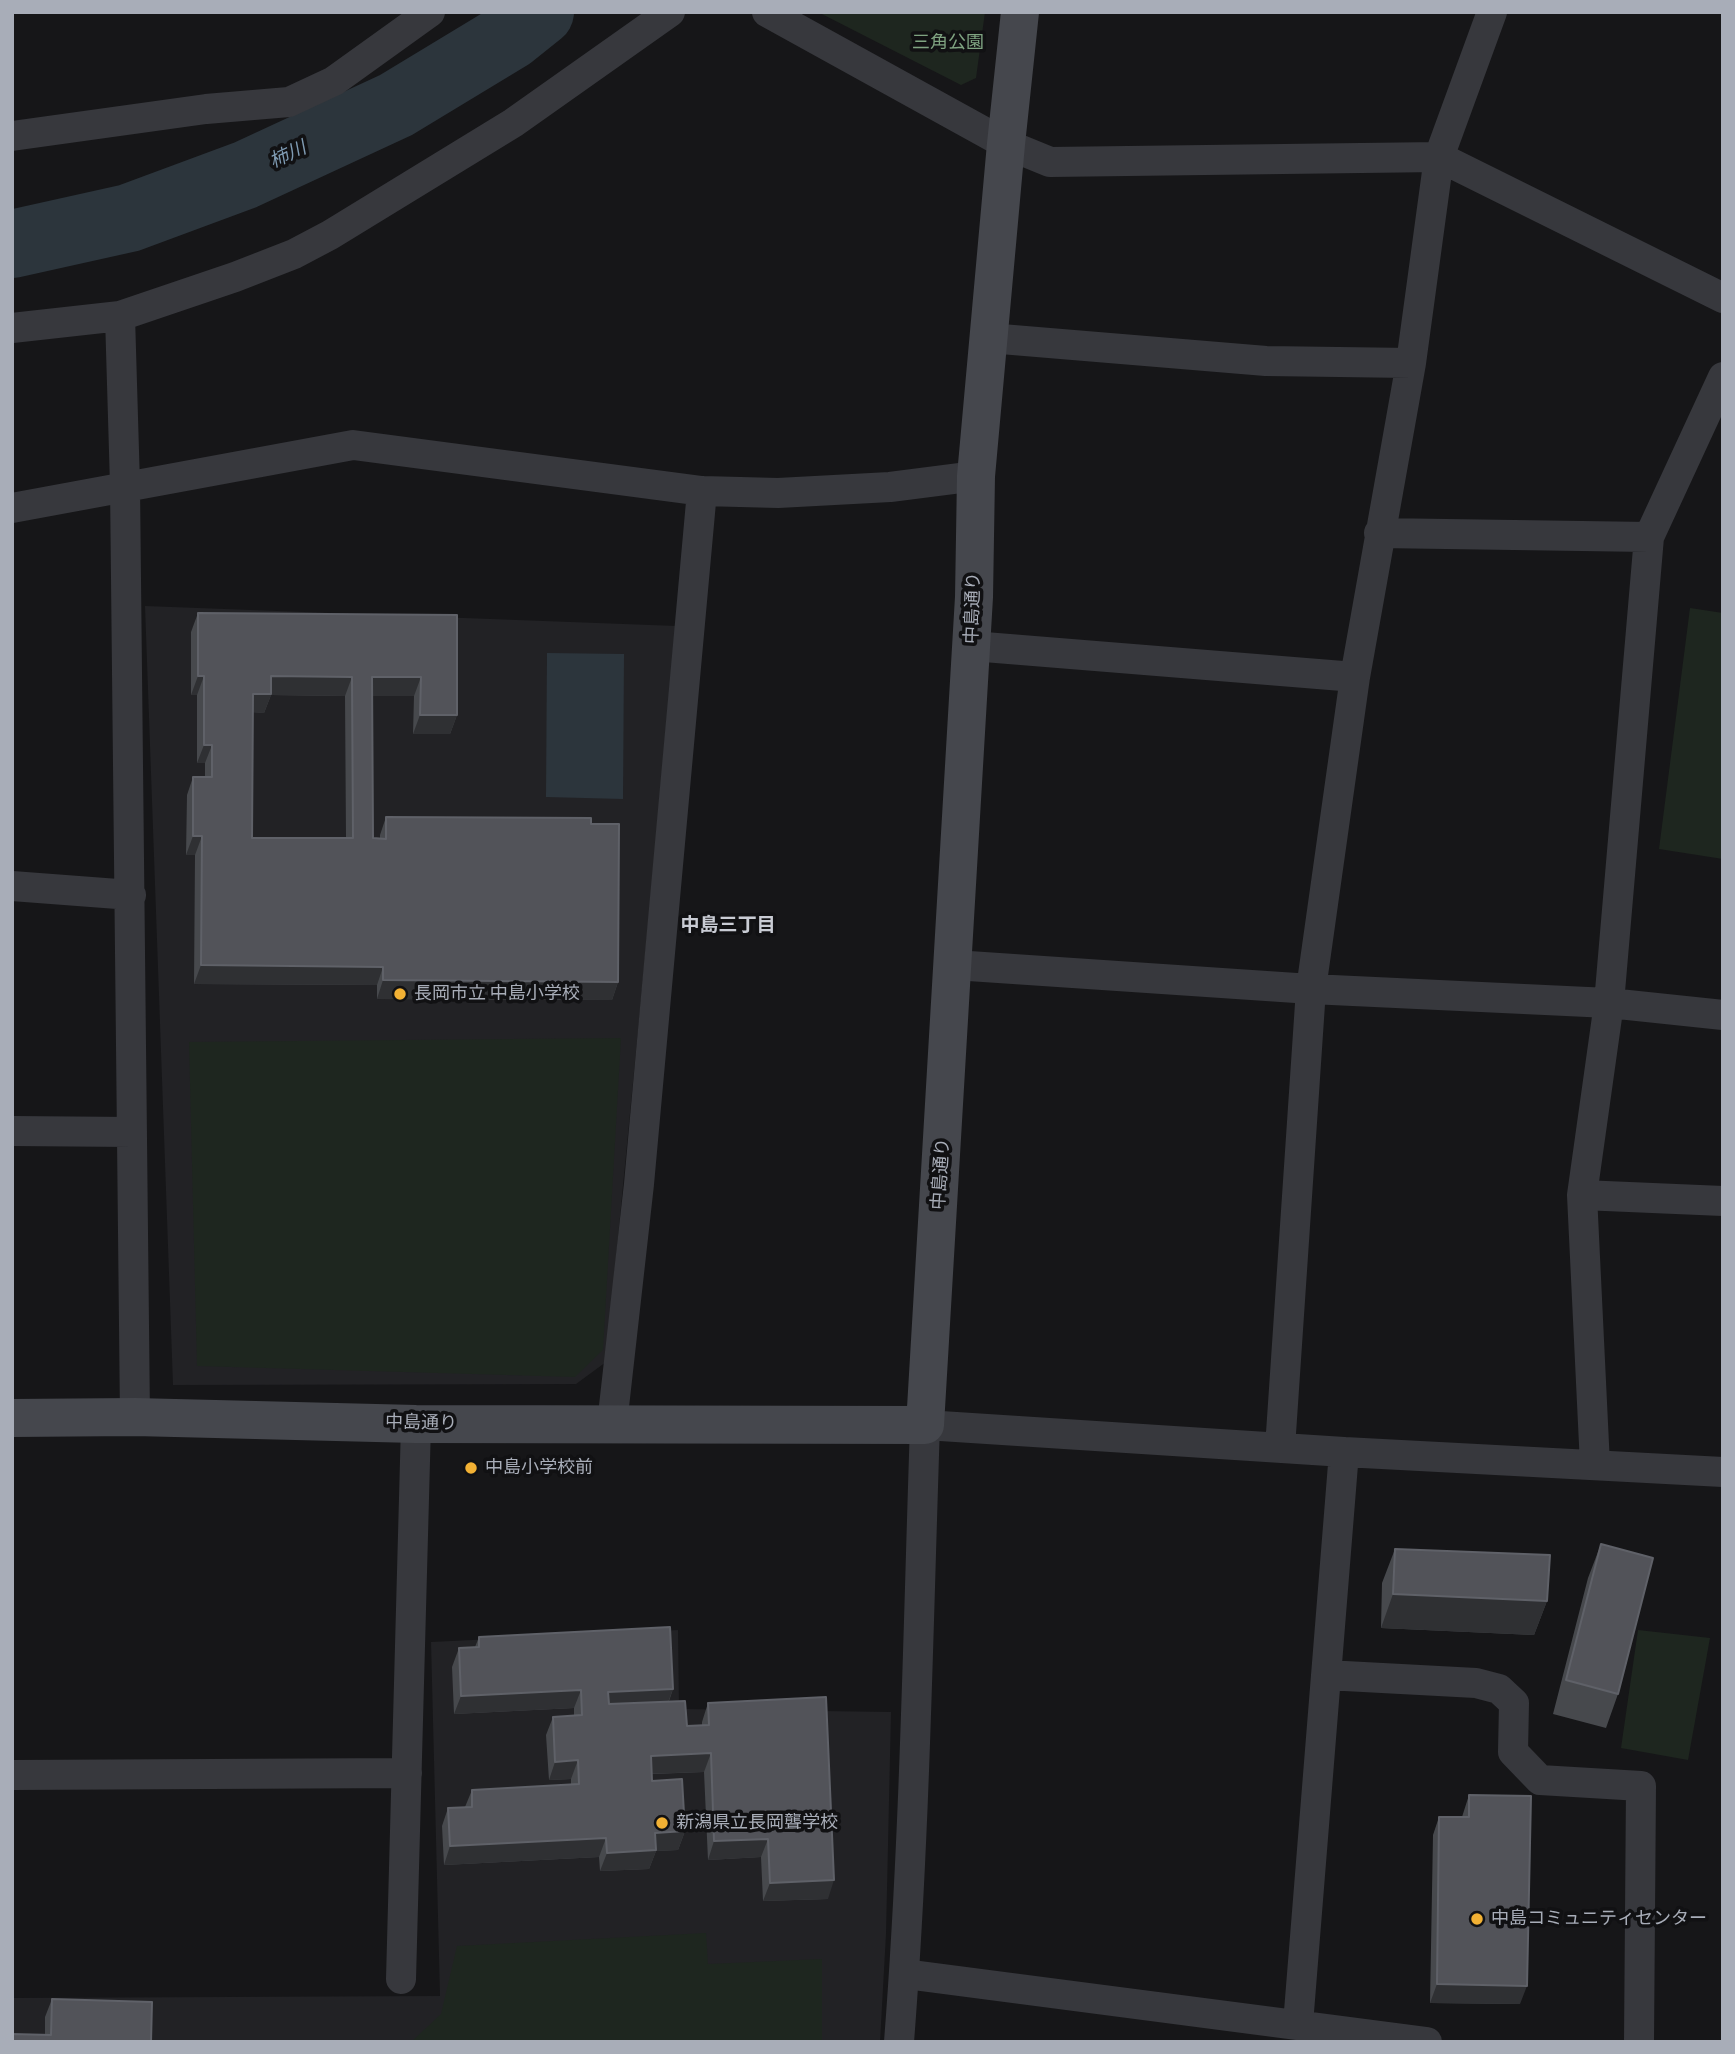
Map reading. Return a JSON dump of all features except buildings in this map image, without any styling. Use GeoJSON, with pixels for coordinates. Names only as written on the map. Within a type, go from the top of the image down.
{"type":"FeatureCollection","features":[{"type":"Feature","properties":{"kind":"street"},"geometry":{"type":"LineString","coordinates":[[12,136],[206,109],[289,102],[334,81],[430,12]]}},
{"type":"Feature","properties":{"kind":"street"},"geometry":{"type":"LineString","coordinates":[[12,328],[120,316],[294,254],[330,235],[513,123],[670,12]]}},
{"type":"Feature","properties":{"kind":"street"},"geometry":{"type":"LineString","coordinates":[[766,12],[1006,144],[1050,162],[1439,157],[1723,298]]}},
{"type":"Feature","properties":{"kind":"street","name":"中島通り"},"geometry":{"type":"LineString","coordinates":[[12,1418],[135,1417],[416,1424],[925,1425],[972,646],[976,476],[1020,12]]}},
{"type":"Feature","properties":{"kind":"street"},"geometry":{"type":"LineString","coordinates":[[1280,1448],[1311,989],[1355,677],[1411,363],[1439,157],[1492,12]]}},
{"type":"Feature","properties":{"kind":"street"},"geometry":{"type":"LineString","coordinates":[[120,316],[131,895],[135,1417]]}},
{"type":"Feature","properties":{"kind":"street"},"geometry":{"type":"LineString","coordinates":[[989,338],[1266,361],[1411,363]]}},
{"type":"Feature","properties":{"kind":"street"},"geometry":{"type":"LineString","coordinates":[[1595,1465],[1582,1195],[1609,1003],[1649,537],[1723,377]]}},
{"type":"Feature","properties":{"kind":"street"},"geometry":{"type":"LineString","coordinates":[[12,508],[353,445],[702,491],[778,493],[890,487],[976,476]]}},
{"type":"Feature","properties":{"kind":"street"},"geometry":{"type":"LineString","coordinates":[[612,1424],[639,1184],[702,491]]}},
{"type":"Feature","properties":{"kind":"street"},"geometry":{"type":"LineString","coordinates":[[1379,533],[1649,537]]}},
{"type":"Feature","properties":{"kind":"street"},"geometry":{"type":"LineString","coordinates":[[972,646],[1355,677]]}},
{"type":"Feature","properties":{"kind":"street"},"geometry":{"type":"LineString","coordinates":[[12,886],[131,895]]}},
{"type":"Feature","properties":{"kind":"street"},"geometry":{"type":"LineString","coordinates":[[954,965],[1311,989],[1609,1003],[1723,1015]]}},
{"type":"Feature","properties":{"kind":"street"},"geometry":{"type":"LineString","coordinates":[[12,1131],[132,1132]]}},
{"type":"Feature","properties":{"kind":"street"},"geometry":{"type":"LineString","coordinates":[[1582,1195],[1723,1201]]}},
{"type":"Feature","properties":{"kind":"street"},"geometry":{"type":"LineString","coordinates":[[401,1979],[416,1424]]}},
{"type":"Feature","properties":{"kind":"street"},"geometry":{"type":"LineString","coordinates":[[899,2042],[905,1974],[925,1425],[1344,1452],[1723,1472]]}},
{"type":"Feature","properties":{"kind":"street"},"geometry":{"type":"LineString","coordinates":[[1298,2024],[1344,1452]]}},
{"type":"Feature","properties":{"kind":"street"},"geometry":{"type":"LineString","coordinates":[[1326,1675],[1476,1683],[1499,1689],[1514,1703],[1513,1752],[1541,1780],[1641,1786],[1639,2042]]}},
{"type":"Feature","properties":{"kind":"street"},"geometry":{"type":"LineString","coordinates":[[12,1775],[407,1773]]}},
{"type":"Feature","properties":{"kind":"street"},"geometry":{"type":"LineString","coordinates":[[905,1974],[1427,2042]]}},
{"type":"Feature","properties":{"kind":"shaded area","name":"長岡市立 中島小学校"},"geometry":{"type":"Polygon","coordinates":[[[145,606],[677,626],[606,1362],[576,1384],[173,1385],[145,606]]]}},
{"type":"Feature","properties":{"kind":"shaded area"},"geometry":{"type":"Polygon","coordinates":[[[547,653],[624,654],[623,799],[546,797],[547,653]]]}},
{"type":"Feature","properties":{"kind":"shaded area","name":"新潟県立長岡聾学校"},"geometry":{"type":"Polygon","coordinates":[[[678,1630],[679,1709],[891,1712],[886,1934],[880,2042],[12,2042],[12,1998],[440,1996],[431,1642],[678,1630]]]}},
{"type":"Feature","properties":{"kind":"green space","name":"三角公園"},"geometry":{"type":"Polygon","coordinates":[[[818,12],[985,12],[976,78],[961,85],[818,12]]]}},
{"type":"Feature","properties":{"kind":"green space"},"geometry":{"type":"Polygon","coordinates":[[[1690,608],[1723,613],[1723,859],[1659,849],[1690,608]]]}},
{"type":"Feature","properties":{"kind":"green space"},"geometry":{"type":"Polygon","coordinates":[[[621,1038],[603,1350],[575,1377],[197,1366],[189,1042],[621,1038]]]}},
{"type":"Feature","properties":{"kind":"green space"},"geometry":{"type":"Polygon","coordinates":[[[1638,1630],[1710,1638],[1688,1760],[1621,1748],[1638,1630]]]}},
{"type":"Feature","properties":{"kind":"green space"},"geometry":{"type":"Polygon","coordinates":[[[706,1933],[708,1964],[822,1959],[822,2042],[411,2042],[441,2014],[457,1946],[706,1933]]]}},
{"type":"Feature","properties":{"kind":"waterway","name":"柿川"},"geometry":{"type":"LineString","coordinates":[[12,244],[129,218],[245,175],[396,105],[510,36],[540,12]]}},
{"type":"Feature","properties":{"kind":"place","name":"長岡市立 中島小学校"},"geometry":{"type":"Point","coordinates":[400,994]}},
{"type":"Feature","properties":{"kind":"place","name":"中島小学校前"},"geometry":{"type":"Point","coordinates":[471,1468]}},
{"type":"Feature","properties":{"kind":"place","name":"新潟県立長岡聾学校"},"geometry":{"type":"Point","coordinates":[662,1823]}},
{"type":"Feature","properties":{"kind":"place","name":"中島コミュニティセンター"},"geometry":{"type":"Point","coordinates":[1477,1919]}},
{"type":"Feature","properties":{"kind":"district","name":"中島三丁目"},"geometry":{"type":"Point","coordinates":[728,926]}}]}
